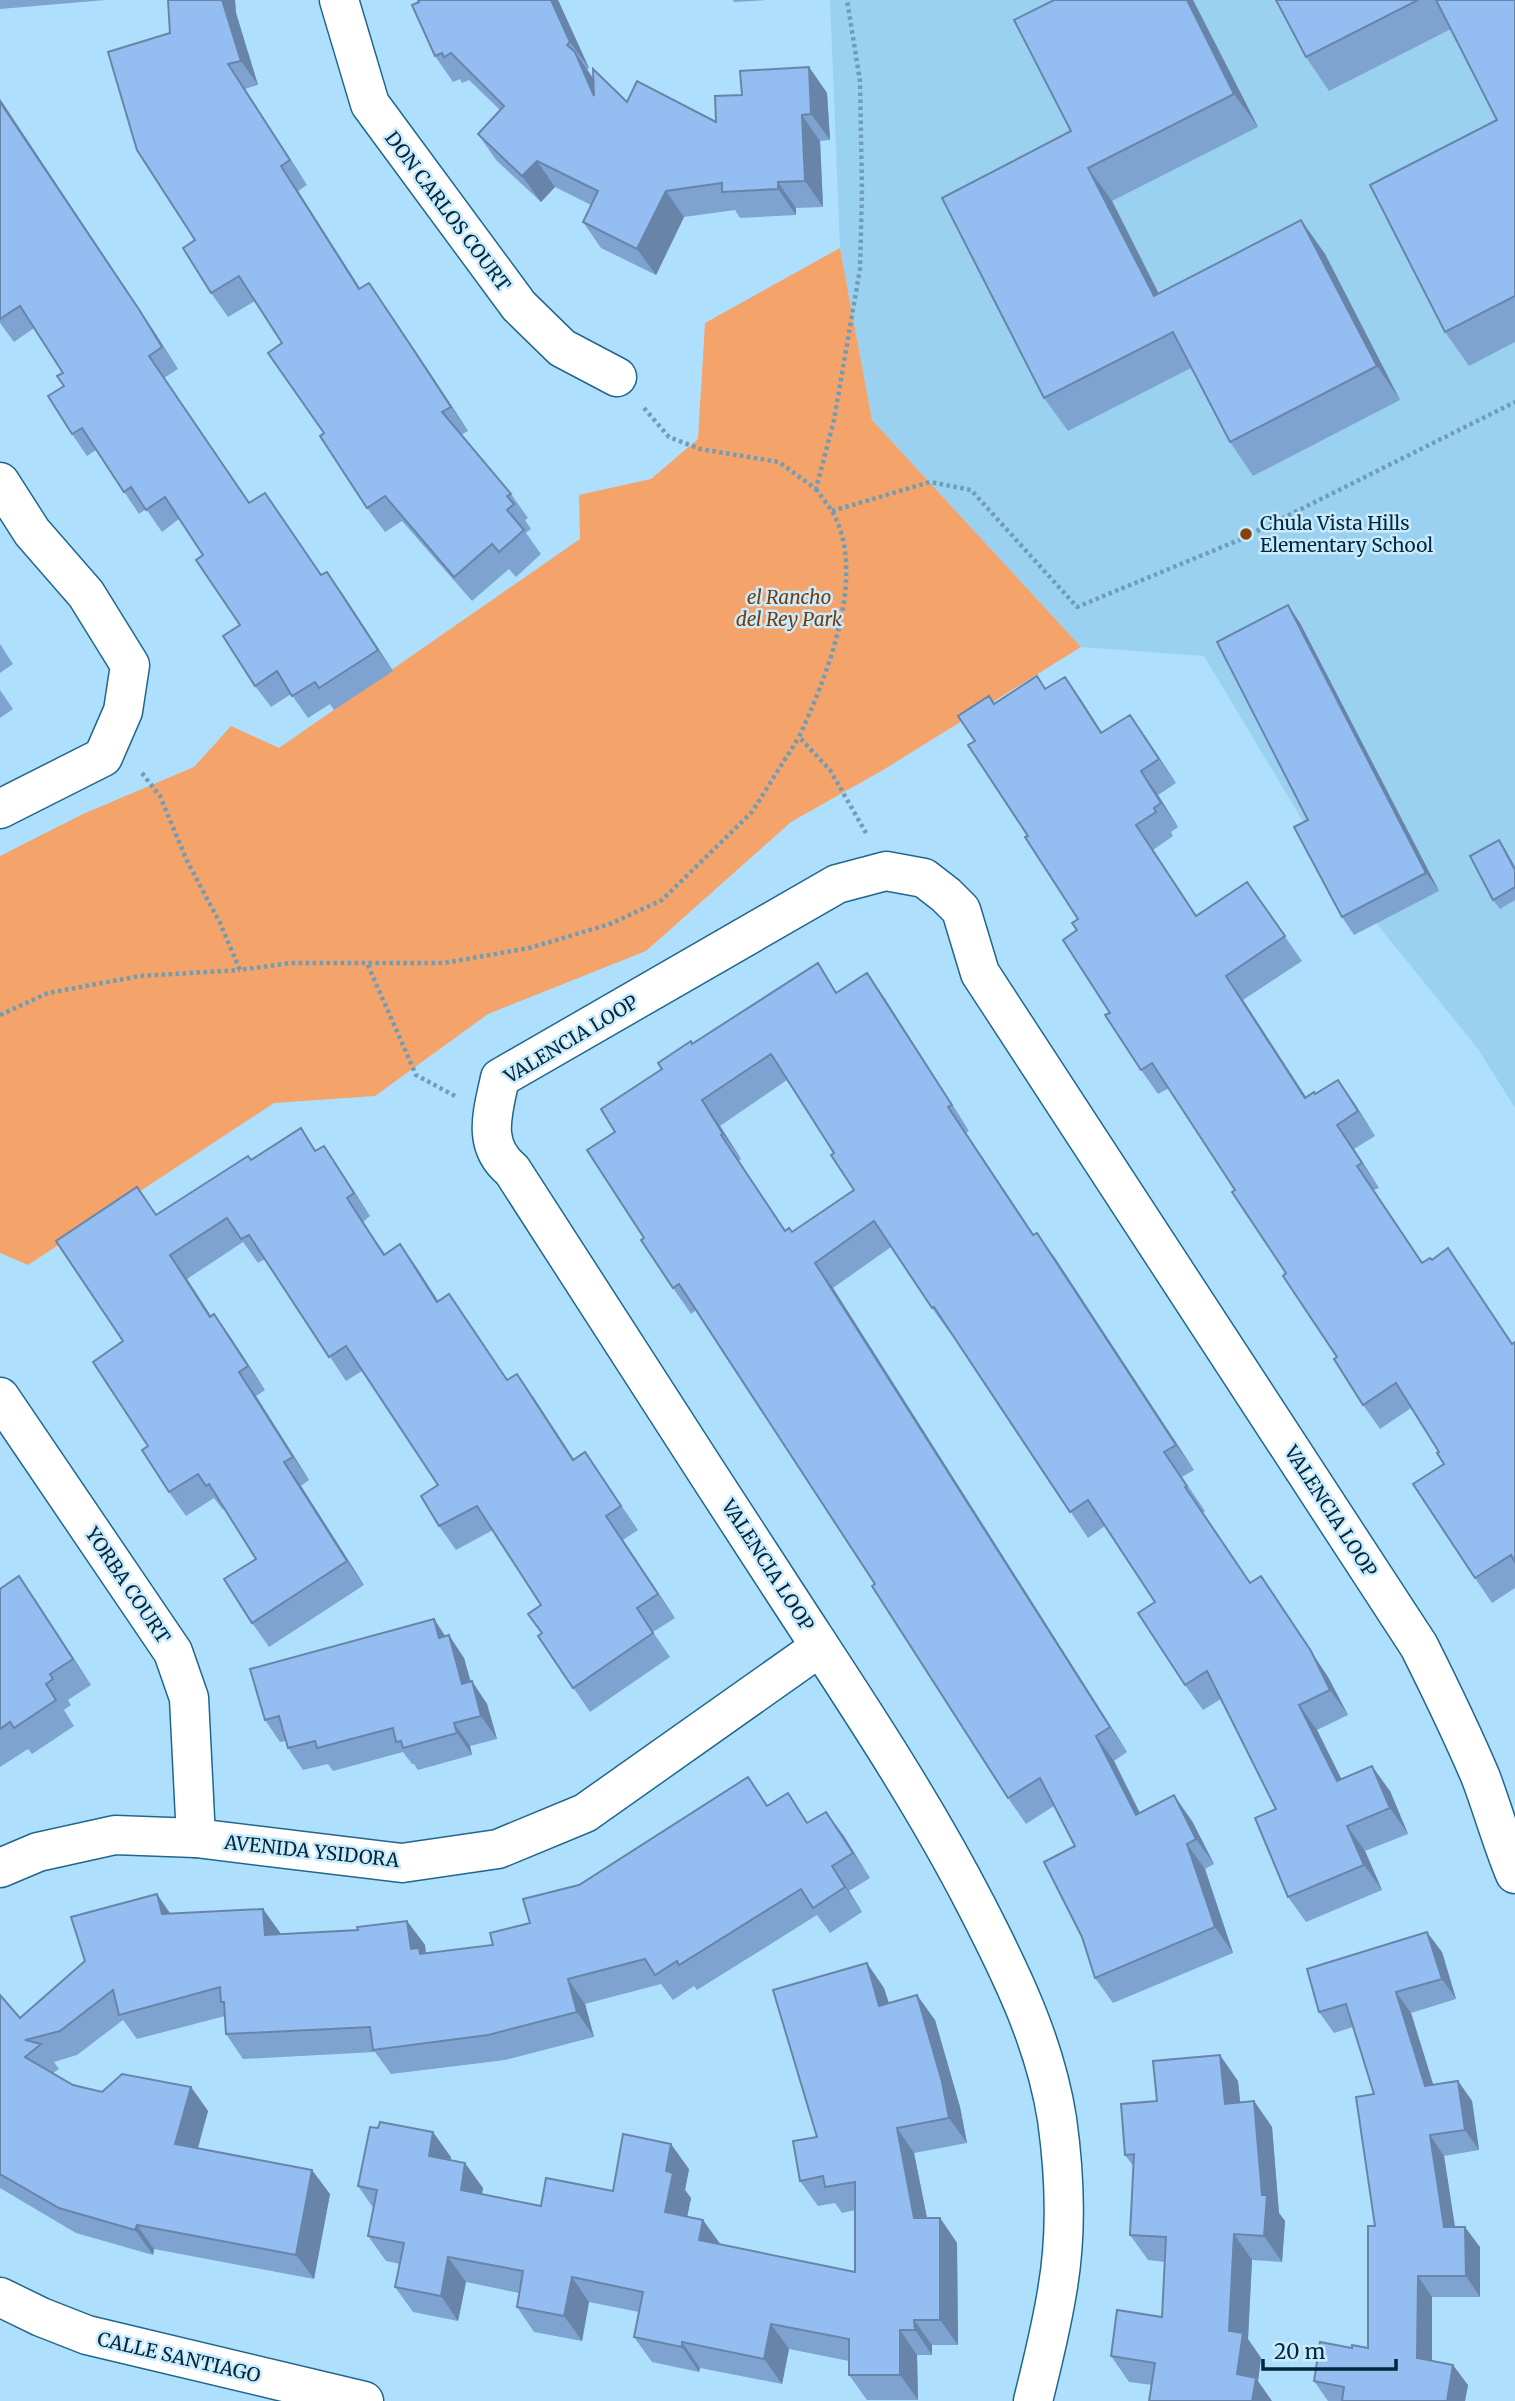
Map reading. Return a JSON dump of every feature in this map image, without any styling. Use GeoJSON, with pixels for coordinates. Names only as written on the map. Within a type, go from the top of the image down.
{"type":"FeatureCollection","features":[{"type":"Feature","properties":{"kind":"street","name":"DON CARLOS COURT"},"geometry":{"type":"LineString","coordinates":[[339,0],[370,104],[408,156],[519,306],[562,348],[617,377]]}},
{"type":"Feature","properties":{"kind":"street"},"geometry":{"type":"LineString","coordinates":[[0,482],[32,532],[86,594],[130,665],[123,712],[103,757],[0,809]]}},
{"type":"Feature","properties":{"kind":"street","name":"VALENCIA LOOP"},"geometry":{"type":"LineString","coordinates":[[1033,2401],[1058,2291],[1063,2235],[1063,2179],[1056,2119],[1043,2059],[1019,1990],[945,1846],[512,1170],[501,1161],[490,1130],[499,1078],[837,884],[886,871],[924,878],[946,894],[961,910],[980,973],[1419,1646],[1482,1781],[1515,1874]]}},
{"type":"Feature","properties":{"kind":"street","name":"YORBA COURT"},"geometry":{"type":"LineString","coordinates":[[0,1397],[173,1652],[188,1698],[196,1838]]}},
{"type":"Feature","properties":{"kind":"street","name":"AVENIDA YSIDORA"},"geometry":{"type":"LineString","coordinates":[[0,1867],[38,1852],[115,1835],[196,1838],[402,1863],[498,1849],[585,1813],[820,1647]]}},
{"type":"Feature","properties":{"kind":"street","name":"CALLE SANTIAGO"},"geometry":{"type":"LineString","coordinates":[[0,2297],[87,2335],[364,2401]]}},
{"type":"Feature","properties":{"kind":"path"},"geometry":{"type":"LineString","coordinates":[[816,489],[834,420],[860,269],[860,81],[847,0]]}},
{"type":"Feature","properties":{"kind":"path"},"geometry":{"type":"LineString","coordinates":[[0,1015],[48,993],[140,976],[240,970],[290,963],[444,963],[529,948],[610,924],[662,900],[752,812],[799,737],[816,701],[838,637],[847,570],[838,523],[816,489],[779,462],[700,449],[669,437],[617,377]]}},
{"type":"Feature","properties":{"kind":"path"},"geometry":{"type":"LineString","coordinates":[[832,511],[930,482],[971,490],[1077,607],[1239,540],[1515,402]]}},
{"type":"Feature","properties":{"kind":"path"},"geometry":{"type":"LineString","coordinates":[[113,736],[160,796],[187,861],[220,923],[240,970]]}},
{"type":"Feature","properties":{"kind":"path"},"geometry":{"type":"LineString","coordinates":[[799,737],[830,770],[886,871]]}},
{"type":"Feature","properties":{"kind":"path"},"geometry":{"type":"LineString","coordinates":[[367,963],[416,1075],[492,1117]]}},
{"type":"Feature","properties":{"kind":"shaded area","name":"Chula Vista Hills Elementary School"},"geometry":{"type":"Polygon","coordinates":[[[830,0],[1515,0],[1515,1108],[1478,1049],[1329,865],[1204,656],[1081,647],[872,420],[840,248],[830,0]]]}},
{"type":"Feature","properties":{"kind":"green space","name":"el Rancho del Rey Park"},"geometry":{"type":"Polygon","coordinates":[[[840,248],[872,420],[1081,647],[883,770],[791,822],[646,951],[488,1014],[375,1096],[274,1103],[28,1265],[0,1253],[0,856],[83,814],[194,767],[231,726],[279,748],[580,539],[579,495],[651,479],[698,439],[705,323],[840,248]]]}},
{"type":"Feature","properties":{"kind":"building"},"geometry":{"type":"Polygon","coordinates":[[[168,0],[222,0],[241,61],[228,64],[290,160],[281,166],[359,289],[369,283],[451,407],[442,412],[511,494],[507,496],[514,504],[507,510],[524,530],[499,552],[492,544],[454,577],[385,496],[367,508],[320,436],[324,433],[268,353],[282,343],[239,276],[211,293],[183,248],[195,240],[137,150],[108,52],[170,33],[168,0]]]}},
{"type":"Feature","properties":{"kind":"building"},"geometry":{"type":"Polygon","coordinates":[[[418,0],[551,0],[570,42],[567,45],[575,52],[594,96],[593,69],[627,102],[637,81],[716,122],[715,96],[742,95],[740,71],[809,67],[811,114],[802,115],[805,181],[778,182],[778,189],[722,192],[722,183],[666,191],[637,249],[583,222],[598,191],[537,161],[522,176],[478,134],[504,106],[451,53],[444,57],[442,53],[435,56],[412,5],[419,2],[418,0]]]}},
{"type":"Feature","properties":{"kind":"building"},"geometry":{"type":"Polygon","coordinates":[[[1054,0],[1187,0],[1234,94],[1088,168],[1154,296],[1301,220],[1377,366],[1230,442],[1173,332],[1044,398],[942,198],[1071,131],[1014,20],[1054,0]]]}},
{"type":"Feature","properties":{"kind":"building"},"geometry":{"type":"Polygon","coordinates":[[[1276,0],[1418,0],[1306,57],[1276,0]]]}},
{"type":"Feature","properties":{"kind":"building"},"geometry":{"type":"Polygon","coordinates":[[[1436,0],[1515,0],[1515,296],[1445,332],[1370,185],[1497,120],[1436,0]]]}},
{"type":"Feature","properties":{"kind":"building"},"geometry":{"type":"Polygon","coordinates":[[[0,102],[140,311],[162,347],[149,356],[249,503],[265,493],[321,575],[327,572],[378,650],[319,688],[315,682],[292,696],[277,671],[255,686],[223,636],[240,625],[196,560],[203,555],[165,497],[146,510],[131,487],[124,492],[82,428],[72,434],[48,396],[64,386],[57,376],[63,373],[20,306],[0,319],[0,102]]]}},
{"type":"Feature","properties":{"kind":"building"},"geometry":{"type":"Polygon","coordinates":[[[1288,605],[1426,873],[1342,917],[1294,827],[1308,820],[1217,642],[1288,605]]]}},
{"type":"Feature","properties":{"kind":"building"},"geometry":{"type":"Polygon","coordinates":[[[1037,676],[1045,689],[1065,677],[1101,733],[1130,715],[1159,759],[1141,771],[1161,803],[1154,808],[1156,812],[1136,825],[1196,916],[1247,882],[1285,936],[1226,976],[1305,1098],[1338,1080],[1358,1111],[1337,1125],[1362,1163],[1357,1166],[1422,1263],[1430,1258],[1432,1260],[1448,1248],[1512,1344],[1515,1342],[1515,1562],[1511,1555],[1475,1578],[1413,1484],[1444,1464],[1396,1383],[1363,1405],[1334,1359],[1337,1357],[1283,1276],[1286,1273],[1232,1192],[1235,1190],[1152,1063],[1141,1070],[1105,1015],[1110,1013],[1063,940],[1077,930],[1072,923],[1078,919],[968,745],[975,741],[958,716],[989,696],[994,704],[1037,676]]]}},
{"type":"Feature","properties":{"kind":"building"},"geometry":{"type":"Polygon","coordinates":[[[1499,840],[1515,870],[1515,887],[1493,900],[1470,856],[1499,840]]]}},
{"type":"Feature","properties":{"kind":"building"},"geometry":{"type":"Polygon","coordinates":[[[818,963],[836,993],[867,973],[952,1105],[948,1107],[1033,1235],[1037,1233],[1176,1445],[1164,1452],[1187,1486],[1185,1487],[1250,1583],[1261,1576],[1311,1651],[1330,1690],[1299,1705],[1337,1781],[1372,1766],[1390,1808],[1347,1826],[1364,1865],[1288,1897],[1255,1818],[1276,1809],[1207,1671],[1185,1685],[1138,1613],[1155,1602],[1088,1500],[1070,1512],[874,1221],[815,1263],[1110,1727],[1096,1736],[1136,1815],[1174,1795],[1196,1839],[1187,1844],[1215,1927],[1095,1978],[1082,1937],[1044,1862],[1075,1846],[1040,1778],[1008,1798],[872,1586],[875,1584],[679,1284],[673,1288],[641,1240],[644,1238],[587,1150],[615,1132],[601,1109],[662,1069],[658,1063],[691,1041],[692,1044],[818,963]],[[771,1054],[702,1100],[723,1134],[721,1135],[785,1231],[789,1228],[792,1232],[854,1190],[831,1155],[834,1153],[771,1054]]]}},
{"type":"Feature","properties":{"kind":"building"},"geometry":{"type":"Polygon","coordinates":[[[301,1128],[315,1151],[324,1146],[354,1193],[347,1198],[384,1255],[400,1244],[437,1302],[449,1294],[507,1380],[517,1374],[573,1460],[585,1452],[621,1506],[606,1516],[658,1594],[637,1608],[653,1633],[573,1688],[538,1636],[542,1633],[528,1614],[541,1605],[477,1506],[439,1526],[421,1496],[438,1485],[346,1346],[329,1357],[249,1235],[241,1239],[227,1218],[170,1255],[210,1317],[214,1314],[248,1366],[239,1372],[293,1457],[284,1462],[347,1561],[252,1623],[224,1579],[256,1559],[209,1484],[206,1486],[198,1474],[169,1492],[142,1450],[148,1446],[93,1362],[123,1341],[56,1241],[137,1187],[156,1215],[248,1156],[251,1160],[301,1128]]]}},
{"type":"Feature","properties":{"kind":"building"},"geometry":{"type":"Polygon","coordinates":[[[19,1576],[73,1659],[50,1674],[53,1679],[46,1684],[56,1700],[14,1728],[10,1722],[0,1729],[0,1589],[19,1576]]]}},
{"type":"Feature","properties":{"kind":"building"},"geometry":{"type":"Polygon","coordinates":[[[434,1619],[439,1638],[449,1635],[462,1684],[472,1681],[481,1716],[454,1723],[457,1733],[403,1748],[401,1741],[396,1742],[393,1728],[317,1748],[315,1741],[288,1748],[279,1716],[265,1720],[250,1669],[434,1619]]]}},
{"type":"Feature","properties":{"kind":"building"},"geometry":{"type":"Polygon","coordinates":[[[748,1777],[767,1806],[788,1793],[807,1823],[826,1812],[853,1853],[832,1866],[845,1887],[813,1908],[801,1889],[679,1965],[677,1961],[655,1975],[645,1959],[568,1979],[577,2012],[488,2035],[373,2050],[370,2027],[226,2034],[220,1987],[119,2015],[113,1990],[60,2031],[25,2040],[41,2044],[25,2057],[73,2085],[102,2092],[122,2074],[191,2087],[175,2144],[312,2170],[296,2255],[137,2225],[135,2230],[59,2208],[0,2174],[0,1995],[20,2018],[85,1961],[71,1917],[157,1894],[162,1914],[263,1909],[265,1935],[358,1930],[357,1927],[407,1921],[411,1949],[419,1948],[420,1954],[493,1945],[490,1933],[530,1923],[523,1899],[579,1885],[748,1777]]]}},
{"type":"Feature","properties":{"kind":"building"},"geometry":{"type":"Polygon","coordinates":[[[1427,1932],[1442,1979],[1396,1992],[1425,2086],[1458,2081],[1465,2130],[1430,2135],[1444,2227],[1465,2227],[1466,2276],[1418,2276],[1417,2358],[1453,2365],[1447,2401],[1342,2401],[1344,2387],[1314,2381],[1320,2342],[1368,2348],[1368,2226],[1375,2226],[1356,2097],[1374,2094],[1346,2004],[1319,2012],[1307,1969],[1427,1932]]]}},
{"type":"Feature","properties":{"kind":"building"},"geometry":{"type":"Polygon","coordinates":[[[867,1963],[879,2006],[917,1995],[942,2082],[949,2118],[897,2128],[914,2218],[940,2218],[940,2320],[914,2320],[915,2330],[900,2330],[900,2375],[849,2375],[849,2339],[771,2324],[764,2359],[682,2342],[682,2347],[634,2337],[643,2292],[572,2277],[564,2316],[517,2307],[523,2271],[448,2257],[441,2296],[395,2287],[404,2243],[368,2236],[377,2190],[358,2186],[370,2127],[378,2128],[380,2122],[433,2132],[429,2156],[465,2163],[461,2190],[541,2206],[546,2178],[613,2191],[623,2134],[671,2144],[666,2171],[673,2173],[665,2212],[703,2220],[699,2240],[855,2272],[855,2182],[825,2187],[823,2176],[800,2181],[793,2141],[817,2137],[773,1990],[867,1963]]]}},
{"type":"Feature","properties":{"kind":"building"},"geometry":{"type":"Polygon","coordinates":[[[1220,2055],[1225,2104],[1254,2101],[1262,2195],[1267,2195],[1264,2236],[1234,2234],[1229,2331],[1243,2333],[1237,2374],[1256,2378],[1252,2401],[1149,2401],[1155,2363],[1111,2356],[1117,2310],[1162,2317],[1166,2237],[1130,2235],[1134,2154],[1125,2155],[1121,2104],[1157,2101],[1153,2061],[1220,2055]]]}},
{"type":"Feature","properties":{"kind":"place","name":"Chula Vista Hills Elementary School"},"geometry":{"type":"Point","coordinates":[1246,534]}}]}
